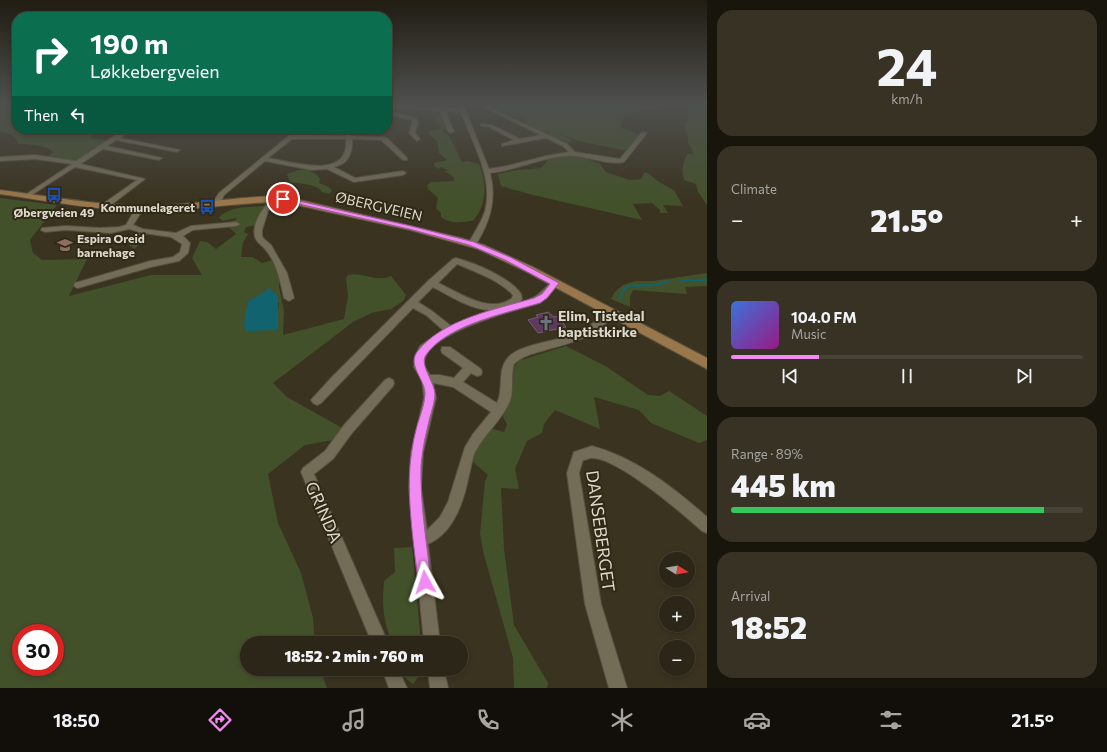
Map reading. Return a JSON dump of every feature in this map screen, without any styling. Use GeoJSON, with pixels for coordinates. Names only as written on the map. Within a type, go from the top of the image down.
{"type":"FeatureCollection","features":[{"type":"Feature","properties":{"kind":"main road","name":"ØBERGVEIEN"},"geometry":{"type":"LineString","coordinates":[[0,192],[104,206],[140,208],[216,204],[278,198],[297,201],[411,228],[472,244],[508,259],[707,364]]}},
{"type":"Feature","properties":{"kind":"street"},"geometry":{"type":"LineString","coordinates":[[27,196],[120,136]]}},
{"type":"Feature","properties":{"kind":"street"},"geometry":{"type":"LineString","coordinates":[[216,204],[221,194],[291,136]]}},
{"type":"Feature","properties":{"kind":"street"},"geometry":{"type":"LineString","coordinates":[[294,136],[384,139],[405,159]]}},
{"type":"Feature","properties":{"kind":"street"},"geometry":{"type":"LineString","coordinates":[[472,244],[484,221],[489,204],[490,188],[486,171],[473,136]]}},
{"type":"Feature","properties":{"kind":"street"},"geometry":{"type":"LineString","coordinates":[[511,136],[519,140]]}},
{"type":"Feature","properties":{"kind":"street"},"geometry":{"type":"LineString","coordinates":[[504,145],[519,140],[546,136]]}},
{"type":"Feature","properties":{"kind":"street"},"geometry":{"type":"LineString","coordinates":[[547,136],[566,145],[572,151],[572,154]]}},
{"type":"Feature","properties":{"kind":"street"},"geometry":{"type":"LineString","coordinates":[[486,171],[499,170],[540,159],[572,154],[622,161],[642,136]]}},
{"type":"Feature","properties":{"kind":"street"},"geometry":{"type":"LineString","coordinates":[[263,159],[312,168],[328,168],[342,163],[346,159],[348,155],[349,138]]}},
{"type":"Feature","properties":{"kind":"street"},"geometry":{"type":"LineString","coordinates":[[116,139],[177,150]]}},
{"type":"Feature","properties":{"kind":"street"},"geometry":{"type":"LineString","coordinates":[[143,155],[156,146]]}},
{"type":"Feature","properties":{"kind":"street"},"geometry":{"type":"LineString","coordinates":[[103,147],[159,158]]}},
{"type":"Feature","properties":{"kind":"street"},"geometry":{"type":"LineString","coordinates":[[0,159],[35,157],[77,164],[142,179],[104,206]]}},
{"type":"Feature","properties":{"kind":"street"},"geometry":{"type":"LineString","coordinates":[[328,168],[354,180],[403,173]]}},
{"type":"Feature","properties":{"kind":"street"},"geometry":{"type":"LineString","coordinates":[[278,198],[265,210],[258,230],[258,235],[259,239],[268,247],[283,272],[289,298]]}},
{"type":"Feature","properties":{"kind":"street"},"geometry":{"type":"LineString","coordinates":[[129,226],[130,222],[140,208]]}},
{"type":"Feature","properties":{"kind":"street"},"geometry":{"type":"LineString","coordinates":[[176,237],[191,228],[236,224]]}},
{"type":"Feature","properties":{"kind":"street"},"geometry":{"type":"LineString","coordinates":[[45,230],[58,227],[117,230],[129,226],[136,229],[176,237],[183,240],[186,246],[184,253],[176,259],[150,264],[78,285]]}},
{"type":"Feature","properties":{"kind":"street"},"geometry":{"type":"LineString","coordinates":[[317,400],[339,375],[431,283],[456,260],[482,271],[513,290],[517,294],[517,299],[514,302],[497,307],[486,307],[468,301],[431,283]]}},
{"type":"Feature","properties":{"kind":"street"},"geometry":{"type":"LineString","coordinates":[[431,636],[416,488],[416,466],[421,431],[430,398],[427,379],[419,367],[420,356],[428,345],[450,330],[471,320],[537,300],[544,296],[555,283]]}},
{"type":"Feature","properties":{"kind":"street"},"geometry":{"type":"LineString","coordinates":[[412,303],[429,313],[450,330]]}},
{"type":"Feature","properties":{"kind":"street"},"geometry":{"type":"LineString","coordinates":[[421,539],[432,535],[451,511],[458,496],[469,451],[504,399],[510,362],[516,355],[584,335],[592,330],[610,312]]}},
{"type":"Feature","properties":{"kind":"street"},"geometry":{"type":"LineString","coordinates":[[446,350],[474,370],[456,383]]}},
{"type":"Feature","properties":{"kind":"street"},"geometry":{"type":"LineString","coordinates":[[427,379],[440,379],[456,383],[498,410]]}},
{"type":"Feature","properties":{"kind":"street","name":"GRINDA"},"geometry":{"type":"LineString","coordinates":[[377,636],[307,472],[329,455],[348,429],[389,383]]}},
{"type":"Feature","properties":{"kind":"street","name":"DANSEBERGET"},"geometry":{"type":"LineString","coordinates":[[618,688],[593,604],[573,473],[575,460],[581,455],[590,452],[610,457],[632,468],[661,488],[707,526]]}},
{"type":"Feature","properties":{"kind":"street"},"geometry":{"type":"LineString","coordinates":[[393,676],[398,688]]}},
{"type":"Feature","properties":{"kind":"street"},"geometry":{"type":"LineString","coordinates":[[437,676],[439,688]]}},
{"type":"Feature","properties":{"kind":"green space"},"geometry":{"type":"Polygon","coordinates":[[[13,136],[92,136],[90,138],[110,141],[79,161],[47,157],[53,152],[47,148],[37,145],[18,144],[17,140],[13,136]]]}},
{"type":"Feature","properties":{"kind":"green space"},"geometry":{"type":"Polygon","coordinates":[[[431,136],[449,136],[462,162],[468,161],[479,164],[482,171],[484,193],[481,207],[474,220],[466,222],[449,221],[441,217],[441,213],[436,208],[438,198],[428,189],[427,185],[431,182],[454,181],[454,178],[450,174],[444,171],[449,171],[441,167],[439,169],[434,166],[434,163],[447,160],[439,153],[437,141],[431,136]]]}},
{"type":"Feature","properties":{"kind":"green space"},"geometry":{"type":"Polygon","coordinates":[[[552,136],[564,136],[573,141],[567,143],[552,136]]]}},
{"type":"Feature","properties":{"kind":"green space"},"geometry":{"type":"Polygon","coordinates":[[[566,136],[639,136],[629,148],[624,150],[578,141],[566,136]]]}},
{"type":"Feature","properties":{"kind":"green space"},"geometry":{"type":"Polygon","coordinates":[[[688,136],[707,136],[707,205],[698,192],[696,184],[684,180],[684,161],[687,154],[693,154],[688,143],[688,136]]]}},
{"type":"Feature","properties":{"kind":"green space"},"geometry":{"type":"Polygon","coordinates":[[[564,156],[583,157],[600,164],[606,172],[630,180],[641,179],[646,172],[659,182],[674,190],[683,206],[663,205],[668,213],[660,213],[660,210],[652,203],[633,204],[642,220],[533,195],[501,186],[498,174],[517,170],[541,168],[548,160],[564,156]]]}},
{"type":"Feature","properties":{"kind":"green space"},"geometry":{"type":"Polygon","coordinates":[[[307,169],[317,175],[320,179],[319,183],[329,187],[332,191],[329,194],[322,192],[317,187],[290,182],[287,174],[307,169]]]}},
{"type":"Feature","properties":{"kind":"green space"},"geometry":{"type":"Polygon","coordinates":[[[0,198],[57,205],[30,240],[33,253],[42,260],[87,259],[69,296],[151,275],[202,275],[192,258],[200,241],[207,242],[216,249],[236,234],[226,224],[237,219],[235,218],[223,221],[219,218],[223,214],[233,209],[265,206],[257,225],[246,227],[244,232],[248,234],[243,243],[241,257],[253,257],[262,263],[272,260],[279,271],[279,287],[284,311],[283,335],[344,319],[348,296],[346,278],[348,275],[359,274],[374,278],[385,278],[391,276],[406,295],[403,301],[391,309],[371,313],[353,322],[273,383],[287,397],[342,428],[333,440],[305,445],[268,474],[278,523],[301,573],[313,618],[314,636],[240,636],[240,676],[323,676],[327,688],[0,688],[0,198]],[[264,293],[248,301],[247,307],[278,330],[277,315],[279,303],[264,293]]]}},
{"type":"Feature","properties":{"kind":"green space"},"geometry":{"type":"Polygon","coordinates":[[[138,232],[148,234],[135,249],[126,243],[131,236],[134,236],[138,232]]]}},
{"type":"Feature","properties":{"kind":"green space"},"geometry":{"type":"Polygon","coordinates":[[[707,273],[707,286],[685,287],[687,294],[633,290],[630,297],[630,307],[611,299],[614,293],[623,285],[636,281],[653,281],[707,273]]]}},
{"type":"Feature","properties":{"kind":"green space"},"geometry":{"type":"Polygon","coordinates":[[[566,346],[607,367],[648,395],[660,396],[669,391],[707,416],[707,440],[699,443],[651,423],[639,410],[594,397],[600,429],[555,410],[544,424],[542,433],[527,441],[515,469],[519,489],[501,488],[504,549],[514,625],[548,683],[547,688],[514,688],[513,658],[484,555],[480,534],[485,481],[488,475],[473,462],[479,440],[489,428],[504,432],[507,424],[501,413],[511,386],[513,370],[518,361],[566,346]]]}},
{"type":"Feature","properties":{"kind":"green space"},"geometry":{"type":"Polygon","coordinates":[[[412,547],[420,636],[390,636],[387,627],[383,599],[384,581],[395,572],[394,548],[412,547]]]}},
{"type":"Feature","properties":{"kind":"green space"},"geometry":{"type":"Polygon","coordinates":[[[404,676],[419,676],[413,684],[404,676]]]}},
{"type":"Feature","properties":{"kind":"water"},"geometry":{"type":"Polygon","coordinates":[[[269,288],[278,296],[278,330],[246,331],[244,324],[248,301],[269,288]]]}},
{"type":"Feature","properties":{"kind":"building","name":"Elim, Tistedal baptistkirke"},"geometry":{"type":"Polygon","coordinates":[[[548,312],[561,320],[566,327],[538,333],[528,320],[538,317],[536,315],[548,312]]]}},
{"type":"Feature","properties":{"kind":"waterway"},"geometry":{"type":"LineString","coordinates":[[681,281],[707,280]]}},
{"type":"Feature","properties":{"kind":"waterway"},"geometry":{"type":"LineString","coordinates":[[620,299],[622,293],[628,286],[656,285],[669,281]]}},
{"type":"Feature","properties":{"kind":"place","name":"Øbergveien 49"},"geometry":{"type":"Point","coordinates":[54,195]}},
{"type":"Feature","properties":{"kind":"place","name":"Kommunelageret"},"geometry":{"type":"Point","coordinates":[207,207]}},
{"type":"Feature","properties":{"kind":"place","name":"Espira Oreid barnehage"},"geometry":{"type":"Point","coordinates":[65,245]}},
{"type":"Feature","properties":{"kind":"place","name":"Elim, Tistedal baptistkirke"},"geometry":{"type":"Point","coordinates":[546,323]}},
{"type":"Feature","properties":{"kind":"route"},"geometry":{"type":"LineString","coordinates":[[283,199],[411,228],[472,244],[508,259],[555,283],[548,293],[537,300],[471,320],[450,330],[428,345],[421,352],[419,367],[427,379],[430,392],[429,404],[421,431],[416,466],[418,515],[425,582]]}}]}
